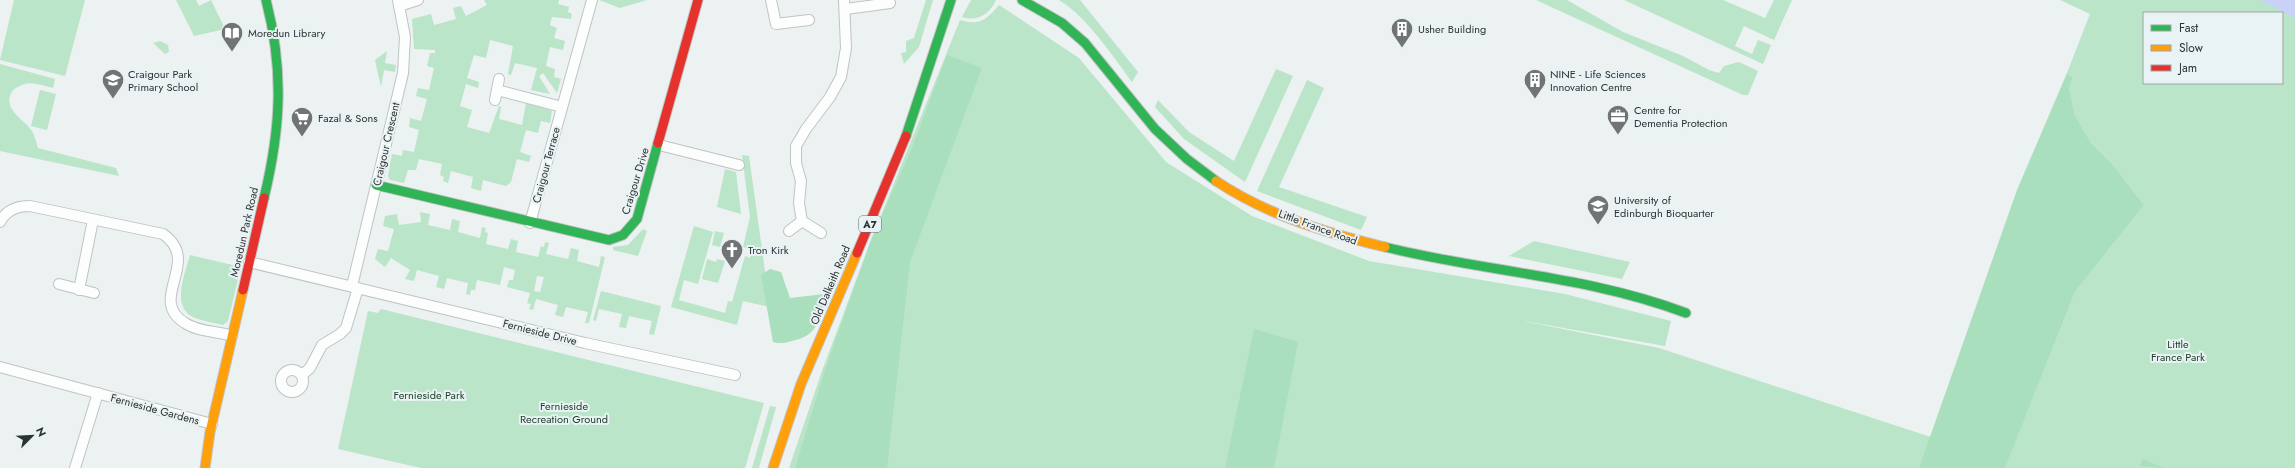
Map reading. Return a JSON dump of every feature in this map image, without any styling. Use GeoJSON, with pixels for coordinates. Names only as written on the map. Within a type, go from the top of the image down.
{"type":"FeatureCollection","features":[{"type":"Feature","properties":{"kind":"street","name":"Moredun Park Road"},"geometry":{"type":"LineString","coordinates":[[206,468],[212,424],[275,147],[280,109],[278,57],[266,0]]}},
{"type":"Feature","properties":{"kind":"street"},"geometry":{"type":"LineString","coordinates":[[399,3],[418,0]]}},
{"type":"Feature","properties":{"kind":"street","name":"Craigour Terrace"},"geometry":{"type":"LineString","coordinates":[[530,223],[592,0]]}},
{"type":"Feature","properties":{"kind":"street","name":"Craigour Drive"},"geometry":{"type":"LineString","coordinates":[[376,186],[603,240],[609,241],[622,237],[629,231],[637,219],[698,0]]}},
{"type":"Feature","properties":{"kind":"street"},"geometry":{"type":"LineString","coordinates":[[771,0],[776,24]]}},
{"type":"Feature","properties":{"kind":"street","name":"Old Dalkeith Road"},"geometry":{"type":"LineString","coordinates":[[773,468],[801,384],[899,156],[951,0]]}},
{"type":"Feature","properties":{"kind":"street"},"geometry":{"type":"LineString","coordinates":[[948,11],[958,0]]}},
{"type":"Feature","properties":{"kind":"street","name":"Little France Road"},"geometry":{"type":"LineString","coordinates":[[1022,0],[1045,12],[1074,33],[1103,64],[1155,129],[1184,156],[1225,187],[1250,201],[1311,227],[1369,245],[1573,282],[1636,296],[1686,313]]}},
{"type":"Feature","properties":{"kind":"street","name":"Craigour Crescent"},"geometry":{"type":"LineString","coordinates":[[355,287],[404,62],[405,36],[399,3]]}},
{"type":"Feature","properties":{"kind":"street"},"geometry":{"type":"LineString","coordinates":[[821,233],[802,221],[799,203],[801,181],[796,163],[796,146],[806,129],[830,97],[841,77],[846,48],[845,5],[890,3]]}},
{"type":"Feature","properties":{"kind":"street"},"geometry":{"type":"LineString","coordinates":[[769,32],[776,24],[809,20]]}},
{"type":"Feature","properties":{"kind":"street"},"geometry":{"type":"LineString","coordinates":[[500,79],[496,95],[562,107]]}},
{"type":"Feature","properties":{"kind":"street"},"geometry":{"type":"LineString","coordinates":[[658,145],[739,165]]}},
{"type":"Feature","properties":{"kind":"street"},"geometry":{"type":"LineString","coordinates":[[0,222],[7,212],[22,206],[30,206],[163,234],[170,239],[178,249],[179,258],[170,298],[175,314],[186,324],[232,336]]}},
{"type":"Feature","properties":{"kind":"street"},"geometry":{"type":"LineString","coordinates":[[79,290],[93,220]]}},
{"type":"Feature","properties":{"kind":"street"},"geometry":{"type":"LineString","coordinates":[[789,230],[802,221]]}},
{"type":"Feature","properties":{"kind":"street","name":"Fernieside Drive"},"geometry":{"type":"LineString","coordinates":[[250,262],[585,343],[723,369],[735,375]]}},
{"type":"Feature","properties":{"kind":"street"},"geometry":{"type":"LineString","coordinates":[[59,284],[94,293]]}},
{"type":"Feature","properties":{"kind":"street"},"geometry":{"type":"LineString","coordinates":[[302,375],[310,368],[322,344],[340,334],[346,328],[355,287]]}},
{"type":"Feature","properties":{"kind":"street","name":"Fernieside Gardens"},"geometry":{"type":"LineString","coordinates":[[0,367],[212,424]]}},
{"type":"Feature","properties":{"kind":"street","name":"Fernieside Gardens"},"geometry":{"type":"LineString","coordinates":[[75,468],[98,393]]}},
{"type":"Feature","properties":{"kind":"green space"},"geometry":{"type":"Polygon","coordinates":[[[14,0],[85,0],[65,76],[0,60],[14,0]]]}},
{"type":"Feature","properties":{"kind":"green space"},"geometry":{"type":"Polygon","coordinates":[[[176,0],[196,0],[199,6],[211,0],[225,29],[194,36],[176,0]]]}},
{"type":"Feature","properties":{"kind":"green space"},"geometry":{"type":"Polygon","coordinates":[[[484,0],[559,0],[558,4],[569,7],[568,12],[572,14],[571,19],[552,17],[550,25],[557,28],[554,38],[565,41],[563,50],[550,47],[546,66],[555,69],[554,77],[561,79],[557,93],[543,73],[539,76],[550,94],[531,90],[537,68],[515,63],[511,75],[508,74],[513,46],[490,40],[486,58],[474,55],[467,78],[479,82],[478,88],[466,84],[460,106],[472,110],[467,127],[489,133],[499,106],[501,107],[499,119],[522,125],[526,103],[552,111],[550,123],[541,121],[538,133],[526,130],[520,152],[531,156],[529,162],[517,159],[511,182],[506,186],[483,180],[481,191],[471,188],[473,177],[451,171],[448,183],[443,181],[444,177],[440,175],[442,164],[419,159],[416,170],[408,170],[404,183],[390,180],[388,176],[392,154],[402,156],[403,150],[414,152],[419,130],[409,127],[410,118],[421,121],[427,99],[416,96],[418,88],[429,90],[434,68],[427,66],[430,53],[435,53],[435,50],[414,49],[412,19],[431,14],[434,25],[456,19],[453,8],[461,6],[466,16],[487,5],[484,0]]]}},
{"type":"Feature","properties":{"kind":"green space"},"geometry":{"type":"Polygon","coordinates":[[[599,0],[647,0],[620,8],[599,0]]]}},
{"type":"Feature","properties":{"kind":"green space"},"geometry":{"type":"Polygon","coordinates":[[[926,0],[933,0],[919,47],[904,64],[901,53],[906,52],[906,41],[914,38],[926,0]]]}},
{"type":"Feature","properties":{"kind":"green space"},"geometry":{"type":"Polygon","coordinates":[[[971,0],[996,0],[987,13],[978,18],[962,17],[971,0]]]}},
{"type":"Feature","properties":{"kind":"green space"},"geometry":{"type":"Polygon","coordinates":[[[1059,0],[1080,0],[1138,72],[1132,82],[1089,26],[1069,7],[1059,0]]]}},
{"type":"Feature","properties":{"kind":"green space"},"geometry":{"type":"Polygon","coordinates":[[[1536,0],[1567,0],[1623,32],[1683,56],[1709,70],[1719,73],[1724,66],[1739,62],[1758,71],[1748,95],[1743,95],[1536,0]]]}},
{"type":"Feature","properties":{"kind":"green space"},"geometry":{"type":"Polygon","coordinates":[[[1624,0],[1723,0],[1765,18],[1774,0],[1792,0],[1774,40],[1744,26],[1735,46],[1752,54],[1758,40],[1771,45],[1763,64],[1624,0]]]}},
{"type":"Feature","properties":{"kind":"green space","name":"Little France Park"},"geometry":{"type":"Polygon","coordinates":[[[2060,0],[2295,0],[2295,468],[789,468],[822,371],[871,240],[960,20],[967,22],[978,22],[990,15],[999,5],[1079,58],[1166,162],[1252,216],[1369,261],[1565,294],[1671,321],[1665,346],[1518,320],[1659,348],[2007,462],[2075,292],[2144,205],[2114,166],[2091,143],[2075,115],[2069,88],[2073,78],[2067,73],[2090,14],[2060,0]]]}},
{"type":"Feature","properties":{"kind":"green space"},"geometry":{"type":"Polygon","coordinates":[[[160,41],[168,45],[169,52],[165,54],[153,43],[160,41]]]}},
{"type":"Feature","properties":{"kind":"green space"},"geometry":{"type":"Polygon","coordinates":[[[387,51],[385,63],[396,65],[395,72],[384,70],[381,87],[375,60],[387,51]]]}},
{"type":"Feature","properties":{"kind":"green space"},"geometry":{"type":"Polygon","coordinates":[[[947,55],[982,68],[910,262],[887,468],[795,468],[824,373],[871,240],[912,148],[947,55]]]}},
{"type":"Feature","properties":{"kind":"green space"},"geometry":{"type":"Polygon","coordinates":[[[0,64],[55,79],[53,88],[28,83],[23,84],[13,90],[10,96],[9,102],[11,108],[32,131],[38,148],[116,168],[119,176],[0,151],[0,64]]]}},
{"type":"Feature","properties":{"kind":"green space"},"geometry":{"type":"Polygon","coordinates":[[[1276,69],[1293,76],[1245,182],[1184,139],[1155,107],[1158,100],[1189,132],[1234,161],[1276,69]]]}},
{"type":"Feature","properties":{"kind":"green space"},"geometry":{"type":"Polygon","coordinates":[[[2067,73],[2073,78],[2069,88],[2075,115],[2091,143],[2114,166],[2144,205],[2075,292],[2005,468],[1919,468],[2017,190],[2067,73]]]}},
{"type":"Feature","properties":{"kind":"green space"},"geometry":{"type":"Polygon","coordinates":[[[1307,80],[1324,88],[1279,187],[1367,217],[1361,230],[1257,191],[1307,80]]]}},
{"type":"Feature","properties":{"kind":"green space"},"geometry":{"type":"Polygon","coordinates":[[[40,90],[56,94],[47,130],[31,126],[40,90]]]}},
{"type":"Feature","properties":{"kind":"green space"},"geometry":{"type":"Polygon","coordinates":[[[742,155],[749,156],[770,307],[743,301],[737,325],[671,307],[694,226],[713,232],[698,284],[684,280],[679,300],[725,313],[728,301],[732,302],[745,256],[750,258],[752,250],[743,247],[750,217],[742,155]]]}},
{"type":"Feature","properties":{"kind":"green space"},"geometry":{"type":"Polygon","coordinates":[[[725,169],[736,172],[741,214],[717,207],[725,169]]]}},
{"type":"Feature","properties":{"kind":"green space"},"geometry":{"type":"Polygon","coordinates":[[[420,212],[430,214],[428,225],[450,230],[452,219],[460,221],[458,232],[480,238],[482,227],[486,228],[485,232],[488,233],[486,244],[508,249],[511,239],[518,241],[516,252],[538,257],[541,246],[544,247],[545,242],[549,243],[546,254],[568,259],[571,248],[579,250],[577,261],[599,267],[601,256],[605,257],[589,323],[585,323],[588,312],[566,307],[563,317],[555,315],[558,305],[536,299],[533,310],[529,309],[531,304],[527,303],[530,293],[507,287],[509,280],[513,280],[515,270],[504,267],[500,285],[477,280],[475,290],[471,290],[470,295],[466,294],[468,283],[447,278],[444,289],[436,287],[439,276],[417,270],[414,281],[405,279],[410,270],[391,258],[385,267],[375,259],[378,249],[388,251],[394,229],[383,226],[385,216],[397,214],[399,225],[421,222],[420,212]],[[537,276],[534,291],[540,292],[544,277],[537,276]]]}},
{"type":"Feature","properties":{"kind":"green space"},"geometry":{"type":"Polygon","coordinates":[[[643,229],[647,231],[638,256],[613,250],[613,247],[628,245],[643,229]]]}},
{"type":"Feature","properties":{"kind":"green space"},"geometry":{"type":"Polygon","coordinates":[[[715,231],[724,233],[720,247],[712,245],[715,231]]]}},
{"type":"Feature","properties":{"kind":"green space"},"geometry":{"type":"Polygon","coordinates":[[[1534,241],[1630,262],[1622,279],[1509,256],[1534,241]]]}},
{"type":"Feature","properties":{"kind":"green space"},"geometry":{"type":"Polygon","coordinates":[[[190,255],[241,267],[228,321],[223,325],[195,318],[187,313],[183,307],[181,290],[190,255]]]}},
{"type":"Feature","properties":{"kind":"green space"},"geometry":{"type":"Polygon","coordinates":[[[707,259],[716,262],[717,259],[725,261],[718,283],[702,279],[707,259]]]}},
{"type":"Feature","properties":{"kind":"green space"},"geometry":{"type":"Polygon","coordinates":[[[770,269],[781,272],[790,298],[825,294],[827,298],[819,321],[807,335],[787,342],[773,342],[761,275],[770,269]]]}},
{"type":"Feature","properties":{"kind":"green space"},"geometry":{"type":"Polygon","coordinates":[[[601,291],[661,306],[654,335],[649,334],[652,321],[629,316],[626,328],[619,327],[622,314],[599,309],[596,321],[593,320],[601,291]]]}},
{"type":"Feature","properties":{"kind":"green space"},"geometry":{"type":"Polygon","coordinates":[[[381,309],[764,403],[745,468],[421,468],[338,449],[368,311],[378,313],[381,309]]]}},
{"type":"Feature","properties":{"kind":"green space"},"geometry":{"type":"Polygon","coordinates":[[[1254,329],[1298,342],[1274,468],[1225,468],[1254,329]]]}},
{"type":"Feature","properties":{"kind":"green space"},"geometry":{"type":"Polygon","coordinates":[[[770,406],[776,407],[759,468],[752,468],[770,406]]]}},
{"type":"Feature","properties":{"kind":"green space"},"geometry":{"type":"Polygon","coordinates":[[[2143,459],[2164,468],[2140,466],[2143,459]]]}},
{"type":"Feature","properties":{"kind":"water"},"geometry":{"type":"Polygon","coordinates":[[[2260,0],[2295,0],[2295,18],[2260,0]]]}},
{"type":"Feature","properties":{"kind":"traffic: fast"},"geometry":{"type":"LineString","coordinates":[[264,198],[274,147],[278,99],[276,51],[266,0]]}},
{"type":"Feature","properties":{"kind":"traffic: fast"},"geometry":{"type":"LineString","coordinates":[[906,136],[951,0]]}},
{"type":"Feature","properties":{"kind":"traffic: fast"},"geometry":{"type":"LineString","coordinates":[[1022,0],[1062,23],[1085,43],[1155,129],[1187,159],[1216,181]]}},
{"type":"Feature","properties":{"kind":"traffic: fast"},"geometry":{"type":"LineString","coordinates":[[376,185],[609,240],[623,235],[637,219],[658,143]]}},
{"type":"Feature","properties":{"kind":"traffic: fast"},"geometry":{"type":"LineString","coordinates":[[1385,247],[1461,263],[1575,282],[1649,301],[1686,313]]}},
{"type":"Feature","properties":{"kind":"traffic: slow"},"geometry":{"type":"LineString","coordinates":[[1216,181],[1256,204],[1298,222],[1341,236],[1385,247]]}},
{"type":"Feature","properties":{"kind":"traffic: slow"},"geometry":{"type":"LineString","coordinates":[[773,468],[801,384],[857,253]]}},
{"type":"Feature","properties":{"kind":"traffic: slow"},"geometry":{"type":"LineString","coordinates":[[205,468],[210,432],[243,290]]}},
{"type":"Feature","properties":{"kind":"traffic: jam"},"geometry":{"type":"LineString","coordinates":[[658,143],[698,0]]}},
{"type":"Feature","properties":{"kind":"traffic: jam"},"geometry":{"type":"LineString","coordinates":[[857,253],[906,136]]}},
{"type":"Feature","properties":{"kind":"traffic: jam"},"geometry":{"type":"LineString","coordinates":[[243,290],[264,198]]}},
{"type":"Feature","properties":{"kind":"place","name":"Usher Building"},"geometry":{"type":"Point","coordinates":[1402,48]}},
{"type":"Feature","properties":{"kind":"place","name":"Moredun Library"},"geometry":{"type":"Point","coordinates":[232,52]}},
{"type":"Feature","properties":{"kind":"place","name":"Craigour Park Primary School"},"geometry":{"type":"Point","coordinates":[113,100]}},
{"type":"Feature","properties":{"kind":"place","name":"NINE - Life Sciences Innovation Centre"},"geometry":{"type":"Point","coordinates":[1535,100]}},
{"type":"Feature","properties":{"kind":"place","name":"Centre for Dementia Protection"},"geometry":{"type":"Point","coordinates":[1618,136]}},
{"type":"Feature","properties":{"kind":"place","name":"Fazal & Sons"},"geometry":{"type":"Point","coordinates":[302,138]}},
{"type":"Feature","properties":{"kind":"place","name":"University of Edinburgh Bioquarter"},"geometry":{"type":"Point","coordinates":[1598,226]}},
{"type":"Feature","properties":{"kind":"place","name":"Tron Kirk"},"geometry":{"type":"Point","coordinates":[732,270]}},
{"type":"Feature","properties":{"kind":"park label","name":"Fernieside Park"},"geometry":{"type":"Point","coordinates":[429,395]}},
{"type":"Feature","properties":{"kind":"park label","name":"Fernieside Recreation Ground"},"geometry":{"type":"Point","coordinates":[564,412]}}]}
